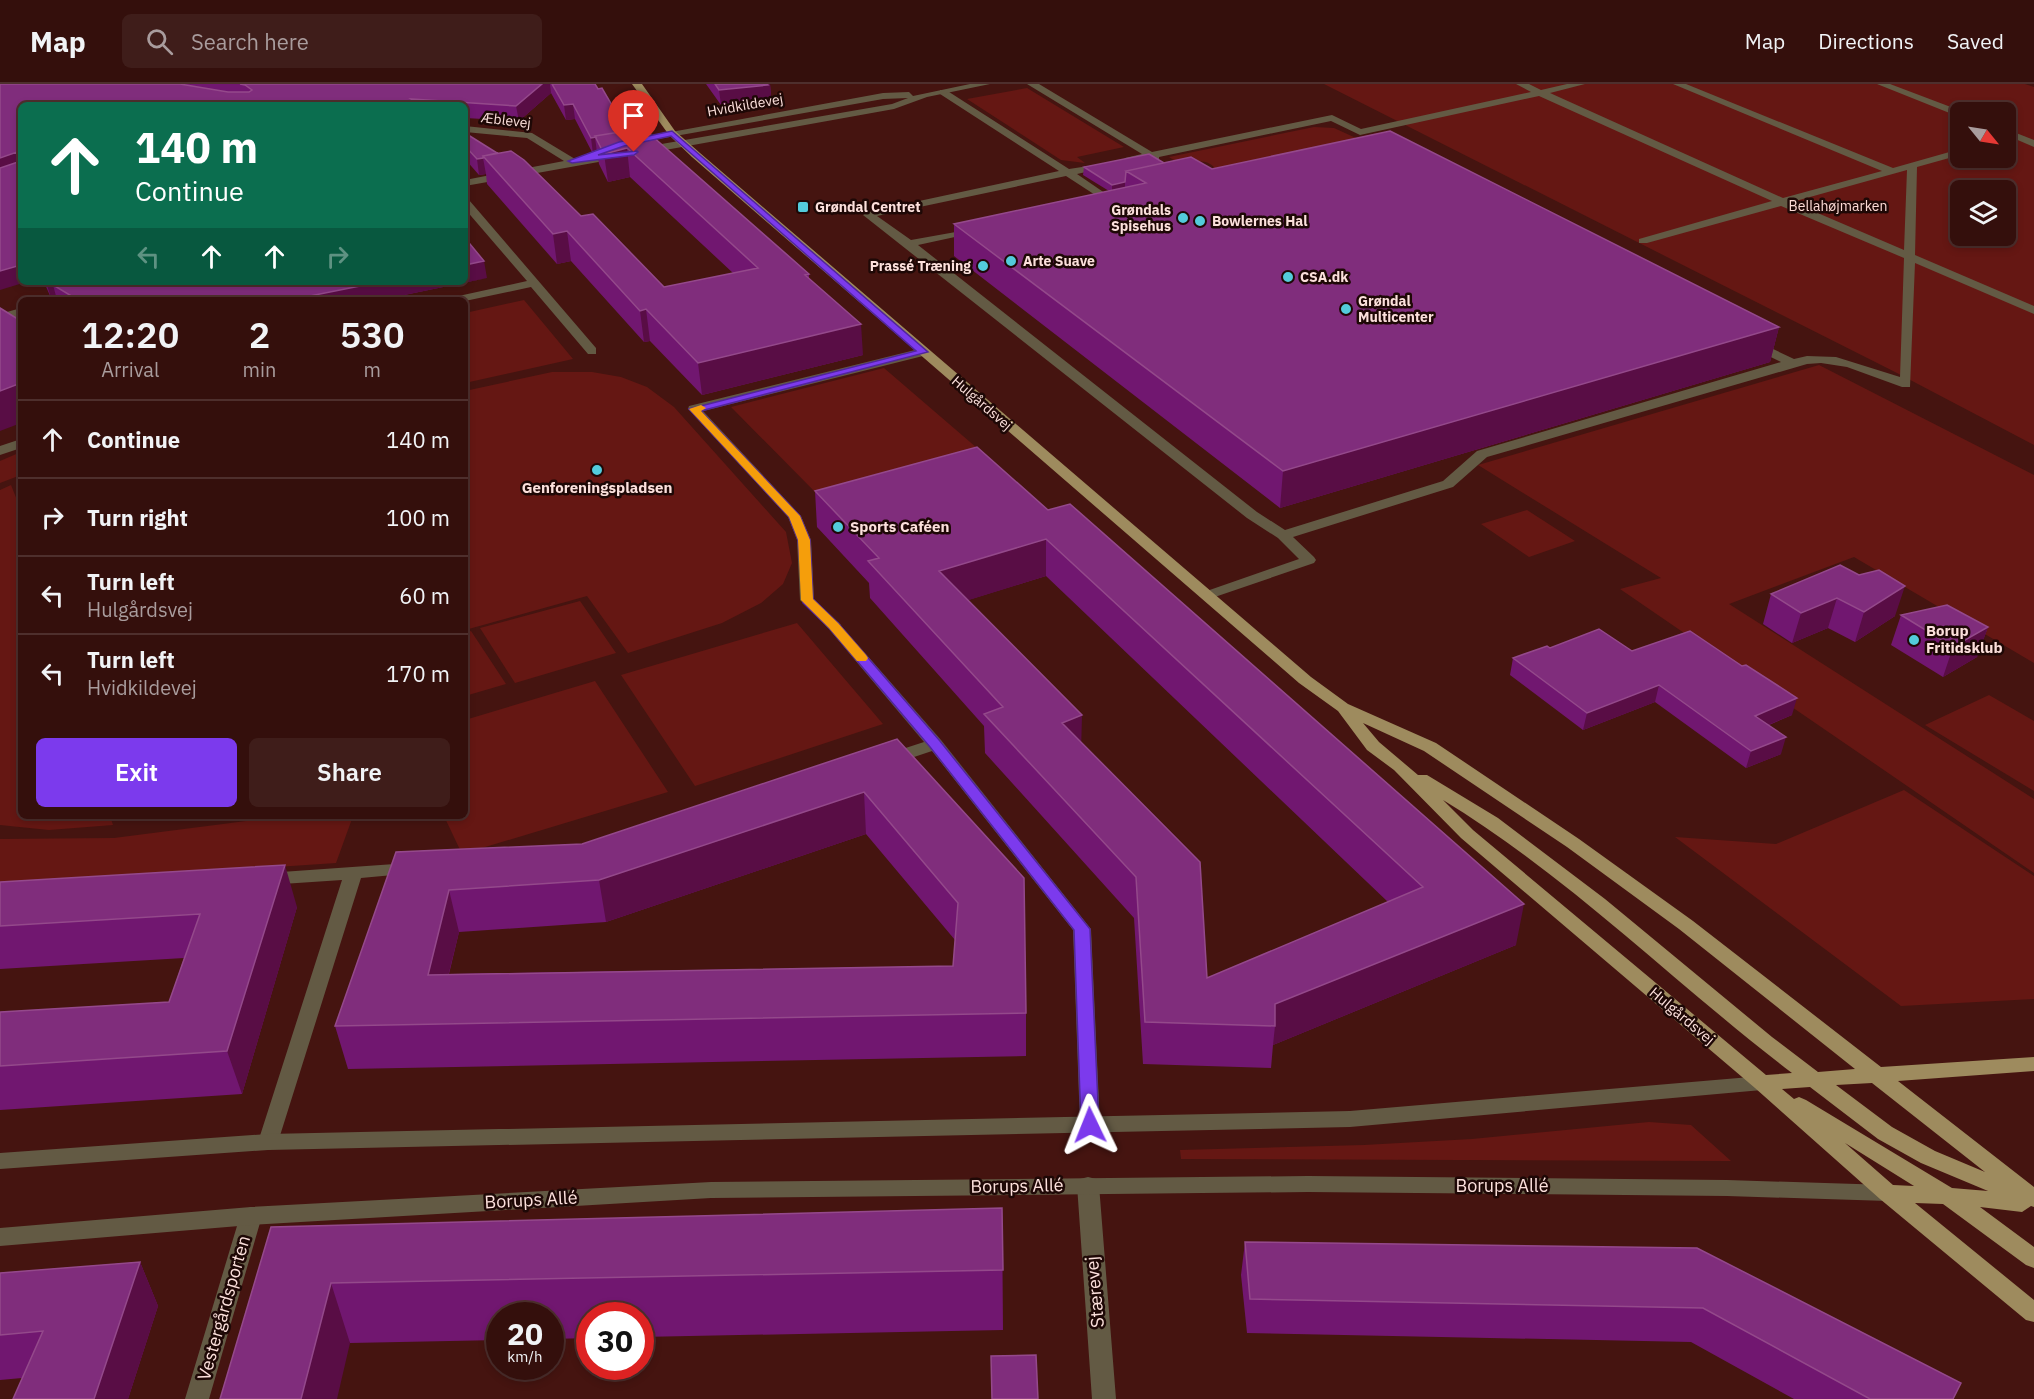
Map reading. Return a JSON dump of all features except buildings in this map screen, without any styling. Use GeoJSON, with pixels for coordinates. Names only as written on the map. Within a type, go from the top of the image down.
{"type":"FeatureCollection","features":[{"type":"Feature","properties":{"kind":"main road","name":"Hulgårdsvej"},"geometry":{"type":"LineString","coordinates":[[637,84],[672,133],[684,144],[1305,680],[1342,707],[1430,747],[1574,843],[1686,925],[2034,1202]]}},
{"type":"Feature","properties":{"kind":"main road","name":"Hulgårdsvej"},"geometry":{"type":"LineString","coordinates":[[1342,707],[1373,747],[1400,766],[1467,834],[1762,1083],[1888,1193],[2034,1313]]}},
{"type":"Feature","properties":{"kind":"main road"},"geometry":{"type":"LineString","coordinates":[[1400,766],[1501,829],[1599,903],[1765,1042],[1885,1134],[1928,1157],[2034,1202]]}},
{"type":"Feature","properties":{"kind":"main road"},"geometry":{"type":"LineString","coordinates":[[1762,1083],[2034,1064]]}},
{"type":"Feature","properties":{"kind":"main road"},"geometry":{"type":"LineString","coordinates":[[1762,1083],[1948,1196],[2034,1259]]}},
{"type":"Feature","properties":{"kind":"main road","name":"Borups Allé"},"geometry":{"type":"LineString","coordinates":[[1888,1193],[2034,1202]]}},
{"type":"Feature","properties":{"kind":"street","name":"Hvidkildevej"},"geometry":{"type":"LineString","coordinates":[[572,161],[621,144],[672,133],[883,96],[926,95],[963,86],[985,84]]}},
{"type":"Feature","properties":{"kind":"street"},"geometry":{"type":"LineString","coordinates":[[1032,84],[1167,165]]}},
{"type":"Feature","properties":{"kind":"street"},"geometry":{"type":"LineString","coordinates":[[1521,84],[1784,203],[2034,310]]}},
{"type":"Feature","properties":{"kind":"street"},"geometry":{"type":"LineString","coordinates":[[1206,596],[1309,560],[1283,535],[1252,515],[909,244],[868,215],[1332,118],[1360,132],[1580,84]]}},
{"type":"Feature","properties":{"kind":"street"},"geometry":{"type":"LineString","coordinates":[[1678,84],[1892,171]]}},
{"type":"Feature","properties":{"kind":"street"},"geometry":{"type":"LineString","coordinates":[[1882,84],[1950,110]]}},
{"type":"Feature","properties":{"kind":"street"},"geometry":{"type":"LineString","coordinates":[[943,92],[1068,173],[1115,198],[1087,205]]}},
{"type":"Feature","properties":{"kind":"street","name":"Hvidkildevej"},"geometry":{"type":"LineString","coordinates":[[468,182],[572,161],[684,144],[894,106],[926,95]]}},
{"type":"Feature","properties":{"kind":"street","name":"Æblevej"},"geometry":{"type":"LineString","coordinates":[[468,129],[529,135],[572,161]]}},
{"type":"Feature","properties":{"kind":"street"},"geometry":{"type":"LineString","coordinates":[[2016,134],[2034,131]]}},
{"type":"Feature","properties":{"kind":"street"},"geometry":{"type":"LineString","coordinates":[[2016,138],[2034,144]]}},
{"type":"Feature","properties":{"kind":"street"},"geometry":{"type":"LineString","coordinates":[[1643,241],[1950,155]]}},
{"type":"Feature","properties":{"kind":"street"},"geometry":{"type":"LineString","coordinates":[[1283,535],[1448,484],[1482,454],[1808,358],[1840,360],[1906,384],[1912,166]]}},
{"type":"Feature","properties":{"kind":"street"},"geometry":{"type":"LineString","coordinates":[[468,205],[592,351]]}},
{"type":"Feature","properties":{"kind":"street"},"geometry":{"type":"LineString","coordinates":[[909,244],[982,228]]}},
{"type":"Feature","properties":{"kind":"street"},"geometry":{"type":"LineString","coordinates":[[468,297],[535,283]]}},
{"type":"Feature","properties":{"kind":"street"},"geometry":{"type":"LineString","coordinates":[[0,318],[18,313]]}},
{"type":"Feature","properties":{"kind":"street"},"geometry":{"type":"LineString","coordinates":[[1740,336],[1792,363]]}},
{"type":"Feature","properties":{"kind":"street"},"geometry":{"type":"LineString","coordinates":[[923,352],[694,409],[795,516],[804,540],[807,600],[833,625],[935,744],[1082,929],[1090,1125]]}},
{"type":"Feature","properties":{"kind":"street"},"geometry":{"type":"LineString","coordinates":[[0,451],[18,444]]}},
{"type":"Feature","properties":{"kind":"street"},"geometry":{"type":"LineString","coordinates":[[868,766],[935,744]]}},
{"type":"Feature","properties":{"kind":"street"},"geometry":{"type":"LineString","coordinates":[[247,881],[424,868]]}},
{"type":"Feature","properties":{"kind":"street"},"geometry":{"type":"LineString","coordinates":[[268,1142],[353,874]]}},
{"type":"Feature","properties":{"kind":"street"},"geometry":{"type":"LineString","coordinates":[[0,1161],[268,1142],[1350,1119],[1762,1083]]}},
{"type":"Feature","properties":{"kind":"street","name":"Borups Allé"},"geometry":{"type":"LineString","coordinates":[[0,1237],[251,1216],[711,1190],[1088,1185],[1703,1187],[1888,1193]]}},
{"type":"Feature","properties":{"kind":"street","name":"Stærevej"},"geometry":{"type":"LineString","coordinates":[[1088,1185],[1104,1399]]}},
{"type":"Feature","properties":{"kind":"street","name":"Vestergårdsporten"},"geometry":{"type":"LineString","coordinates":[[197,1399],[251,1216]]}},
{"type":"Feature","properties":{"kind":"green space","name":"Bellahøjmarken"},"geometry":{"type":"Polygon","coordinates":[[[1324,84],[2025,84],[2034,87],[2034,445],[1897,373],[1324,84]]]}},
{"type":"Feature","properties":{"kind":"green space"},"geometry":{"type":"Polygon","coordinates":[[[1027,88],[1124,147],[1077,157],[1085,163],[1061,160],[967,99],[1027,88]]]}},
{"type":"Feature","properties":{"kind":"green space"},"geometry":{"type":"Polygon","coordinates":[[[1314,127],[1334,128],[1356,138],[1377,133],[1399,145],[1211,170],[1214,167],[1207,162],[1195,162],[1183,166],[1169,157],[1314,127]]]}},
{"type":"Feature","properties":{"kind":"green space"},"geometry":{"type":"Polygon","coordinates":[[[524,300],[573,359],[468,382],[468,312],[524,300]]]}},
{"type":"Feature","properties":{"kind":"green space"},"geometry":{"type":"Polygon","coordinates":[[[1819,365],[2034,475],[2034,663],[1854,557],[1729,604],[2034,799],[2034,873],[1620,589],[1661,578],[1478,465],[1819,365]]]}},
{"type":"Feature","properties":{"kind":"green space"},"geometry":{"type":"Polygon","coordinates":[[[884,368],[977,448],[816,493],[731,407],[884,368]]]}},
{"type":"Feature","properties":{"kind":"green space","name":"Genforeningspladsen"},"geometry":{"type":"Polygon","coordinates":[[[552,372],[592,372],[621,377],[647,387],[674,407],[786,532],[792,563],[783,584],[761,603],[722,623],[628,653],[587,596],[468,629],[468,390],[552,372]]]}},
{"type":"Feature","properties":{"kind":"green space"},"geometry":{"type":"Polygon","coordinates":[[[18,453],[18,476],[0,483],[0,461],[18,453]]]}},
{"type":"Feature","properties":{"kind":"green space"},"geometry":{"type":"Polygon","coordinates":[[[11,485],[18,502],[18,819],[111,819],[113,825],[49,830],[0,825],[0,490],[11,485]]]}},
{"type":"Feature","properties":{"kind":"green space"},"geometry":{"type":"Polygon","coordinates":[[[1527,510],[1575,541],[1529,557],[1481,524],[1527,510]]]}},
{"type":"Feature","properties":{"kind":"green space"},"geometry":{"type":"Polygon","coordinates":[[[580,601],[616,653],[515,683],[480,628],[580,601]]]}},
{"type":"Feature","properties":{"kind":"green space"},"geometry":{"type":"Polygon","coordinates":[[[797,623],[883,724],[695,786],[621,675],[797,623]]]}},
{"type":"Feature","properties":{"kind":"green space"},"geometry":{"type":"Polygon","coordinates":[[[471,631],[506,684],[468,695],[468,632],[471,631]]]}},
{"type":"Feature","properties":{"kind":"green space"},"geometry":{"type":"Polygon","coordinates":[[[595,681],[668,792],[462,854],[445,819],[468,819],[468,719],[595,681]]]}},
{"type":"Feature","properties":{"kind":"green space"},"geometry":{"type":"Polygon","coordinates":[[[1989,695],[2034,721],[2034,791],[1925,725],[1989,695]]]}},
{"type":"Feature","properties":{"kind":"green space"},"geometry":{"type":"Polygon","coordinates":[[[1904,790],[2034,876],[2034,999],[1901,1006],[1675,837],[1776,844],[1904,790]]]}},
{"type":"Feature","properties":{"kind":"green space"},"geometry":{"type":"Polygon","coordinates":[[[262,819],[352,819],[336,863],[0,886],[0,839],[114,838],[262,819]]]}},
{"type":"Feature","properties":{"kind":"green space"},"geometry":{"type":"Polygon","coordinates":[[[1649,1122],[1691,1125],[1731,1161],[1181,1159],[1180,1150],[1364,1145],[1472,1139],[1649,1122]]]}},
{"type":"Feature","properties":{"kind":"slow traffic"},"geometry":{"type":"LineString","coordinates":[[701,408],[694,409],[795,516],[804,540],[807,600],[833,625],[861,658]]}},
{"type":"Feature","properties":{"kind":"place","name":"Grøndal Centret"},"geometry":{"type":"Point","coordinates":[803,207]}},
{"type":"Feature","properties":{"kind":"place","name":"Grøndals Spisehus"},"geometry":{"type":"Point","coordinates":[1183,218]}},
{"type":"Feature","properties":{"kind":"place","name":"Bowlernes Hal"},"geometry":{"type":"Point","coordinates":[1200,221]}},
{"type":"Feature","properties":{"kind":"place","name":"Arte Suave"},"geometry":{"type":"Point","coordinates":[1011,261]}},
{"type":"Feature","properties":{"kind":"place","name":"Prassé Træning"},"geometry":{"type":"Point","coordinates":[983,266]}},
{"type":"Feature","properties":{"kind":"place","name":"CSA.dk"},"geometry":{"type":"Point","coordinates":[1288,277]}},
{"type":"Feature","properties":{"kind":"place","name":"Grøndal Multicenter"},"geometry":{"type":"Point","coordinates":[1346,309]}},
{"type":"Feature","properties":{"kind":"place","name":"Genforeningspladsen"},"geometry":{"type":"Point","coordinates":[597,470]}},
{"type":"Feature","properties":{"kind":"place","name":"Sports Caféen"},"geometry":{"type":"Point","coordinates":[838,527]}},
{"type":"Feature","properties":{"kind":"place","name":"Borup Fritidsklub"},"geometry":{"type":"Point","coordinates":[1914,640]}},
{"type":"Feature","properties":{"kind":"route"},"geometry":{"type":"LineString","coordinates":[[634,152],[572,161],[621,144],[672,133],[923,352],[694,409],[795,516],[804,540],[807,600],[833,625],[935,744],[1082,929],[1090,1125]]}}]}
